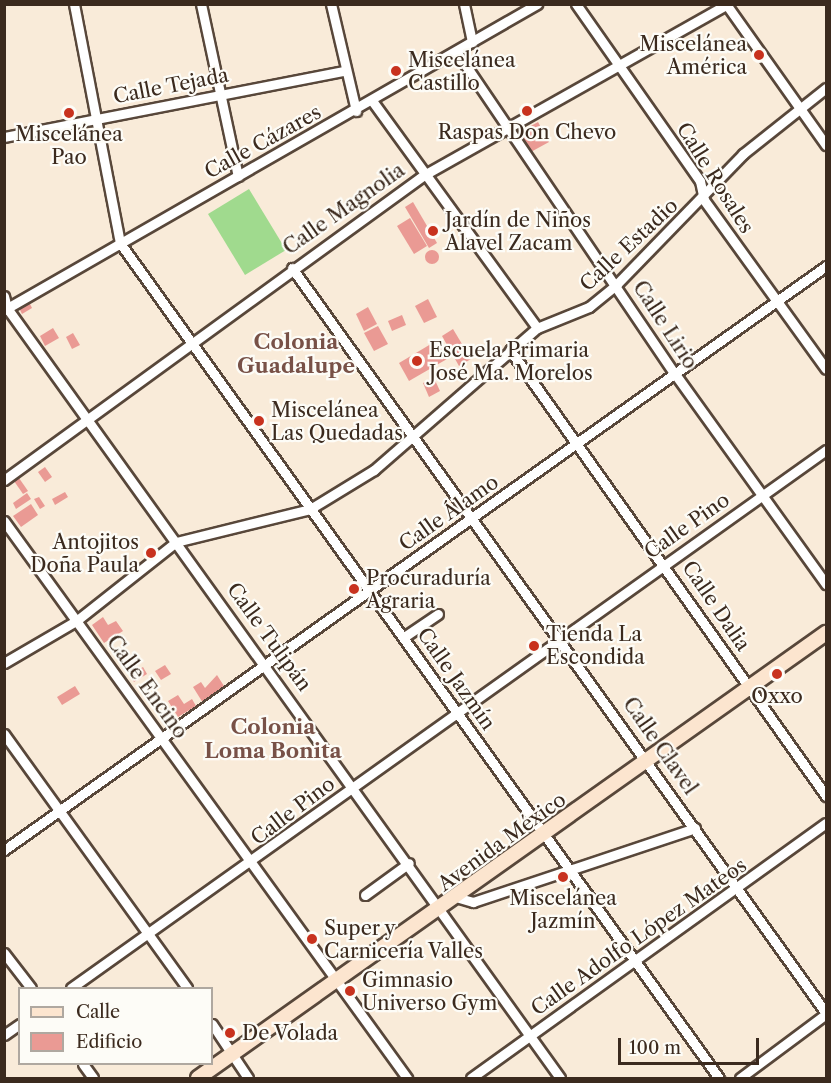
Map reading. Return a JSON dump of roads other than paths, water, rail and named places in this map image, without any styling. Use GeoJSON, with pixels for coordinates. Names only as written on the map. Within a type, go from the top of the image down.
{"type":"FeatureCollection","features":[{"type":"Feature","properties":{"kind":"street"},"geometry":{"type":"LineString","coordinates":[[74,4],[98,119],[120,243]]}},
{"type":"Feature","properties":{"kind":"street"},"geometry":{"type":"LineString","coordinates":[[201,4],[238,176]]}},
{"type":"Feature","properties":{"kind":"street"},"geometry":{"type":"LineString","coordinates":[[331,4],[356,111]]}},
{"type":"Feature","properties":{"kind":"street"},"geometry":{"type":"LineString","coordinates":[[464,4],[472,42]]}},
{"type":"Feature","properties":{"kind":"street","name":"Calle Cázares"},"geometry":{"type":"LineString","coordinates":[[6,309],[238,176],[458,54],[472,42],[537,4]]}},
{"type":"Feature","properties":{"kind":"street","name":"Calle Rosales"},"geometry":{"type":"LineString","coordinates":[[576,4],[700,181],[704,200],[826,369]]}},
{"type":"Feature","properties":{"kind":"street"},"geometry":{"type":"LineString","coordinates":[[727,5],[800,104],[826,145]]}},
{"type":"Feature","properties":{"kind":"street","name":"Calle Magnolia"},"geometry":{"type":"LineString","coordinates":[[4,480],[292,268],[424,175],[593,84],[619,63],[727,5]]}},
{"type":"Feature","properties":{"kind":"street","name":"Calle Lirio"},"geometry":{"type":"LineString","coordinates":[[458,54],[506,129],[617,284],[675,374],[826,584]]}},
{"type":"Feature","properties":{"kind":"street","name":"Calle Tejada"},"geometry":{"type":"LineString","coordinates":[[4,137],[345,71]]}},
{"type":"Feature","properties":{"kind":"street","name":"Calle Estadio"},"geometry":{"type":"LineString","coordinates":[[4,663],[76,621],[176,542],[310,509],[417,437],[510,350],[537,328],[589,307],[617,284],[704,200],[743,154],[800,104],[826,88]]}},
{"type":"Feature","properties":{"kind":"street"},"geometry":{"type":"LineString","coordinates":[[373,102],[537,328]]}},
{"type":"Feature","properties":{"kind":"street","name":"Calle Jazmín"},"geometry":{"type":"LineString","coordinates":[[120,243],[310,509],[405,636],[568,870],[719,1078]]}},
{"type":"Feature","properties":{"kind":"street","name":"Calle Álamo"},"geometry":{"type":"LineString","coordinates":[[4,850],[474,519],[577,442],[826,266]]}},
{"type":"Feature","properties":{"kind":"street","name":"Calle Clavel"},"geometry":{"type":"LineString","coordinates":[[292,268],[417,437],[648,759],[826,1014]]}},
{"type":"Feature","properties":{"kind":"street"},"geometry":{"type":"LineString","coordinates":[[4,296],[6,309]]}},
{"type":"Feature","properties":{"kind":"street","name":"Calle Tulipán"},"geometry":{"type":"LineString","coordinates":[[6,309],[267,664],[532,1035],[560,1078]]}},
{"type":"Feature","properties":{"kind":"street","name":"Calle Dalia"},"geometry":{"type":"LineString","coordinates":[[510,350],[665,563],[826,796]]}},
{"type":"Feature","properties":{"kind":"street","name":"Calle Pino"},"geometry":{"type":"LineString","coordinates":[[72,987],[253,863],[665,563],[826,450]]}},
{"type":"Feature","properties":{"kind":"street","name":"Calle Encino"},"geometry":{"type":"LineString","coordinates":[[4,521],[407,1078]]}},
{"type":"Feature","properties":{"kind":"street"},"geometry":{"type":"LineString","coordinates":[[405,636],[438,614]]}},
{"type":"Feature","properties":{"kind":"street","name":"Avenida México"},"geometry":{"type":"LineString","coordinates":[[198,1078],[459,898],[544,834],[826,633]]}},
{"type":"Feature","properties":{"kind":"street"},"geometry":{"type":"LineString","coordinates":[[4,734],[186,987]]}},
{"type":"Feature","properties":{"kind":"street","name":"Calle Adolfo López Mateos"},"geometry":{"type":"LineString","coordinates":[[471,1078],[739,888],[826,823]]}},
{"type":"Feature","properties":{"kind":"street"},"geometry":{"type":"LineString","coordinates":[[459,898],[473,902],[695,828]]}},
{"type":"Feature","properties":{"kind":"street"},"geometry":{"type":"LineString","coordinates":[[365,896],[409,863]]}},
{"type":"Feature","properties":{"kind":"street"},"geometry":{"type":"LineString","coordinates":[[4,953],[29,987]]}},
{"type":"Feature","properties":{"kind":"street"},"geometry":{"type":"LineString","coordinates":[[740,1078],[826,1014]]}},
{"type":"Feature","properties":{"kind":"street"},"geometry":{"type":"LineString","coordinates":[[4,1035],[18,1025]]}},
{"type":"Feature","properties":{"kind":"street"},"geometry":{"type":"LineString","coordinates":[[213,1026],[248,1078]]}},
{"type":"Feature","properties":{"kind":"street"},"geometry":{"type":"LineString","coordinates":[[84,1065],[93,1078]]}},
{"type":"Feature","properties":{"kind":"place","name":"Miscelánea América"},"geometry":{"type":"Point","coordinates":[759,55]}},
{"type":"Feature","properties":{"kind":"place","name":"Miscelánea Castillo"},"geometry":{"type":"Point","coordinates":[396,71]}},
{"type":"Feature","properties":{"kind":"place","name":"Raspas Don Chevo"},"geometry":{"type":"Point","coordinates":[527,111]}},
{"type":"Feature","properties":{"kind":"place","name":"Miscelánea Pao"},"geometry":{"type":"Point","coordinates":[69,113]}},
{"type":"Feature","properties":{"kind":"place","name":"Jardín de Niños Alavel Zacam"},"geometry":{"type":"Point","coordinates":[433,231]}},
{"type":"Feature","properties":{"kind":"place","name":"Escuela Primaria José Ma. Morelos"},"geometry":{"type":"Point","coordinates":[417,361]}},
{"type":"Feature","properties":{"kind":"place","name":"Miscelánea Las Quedadas"},"geometry":{"type":"Point","coordinates":[259,421]}},
{"type":"Feature","properties":{"kind":"place","name":"Antojitos Doña Paula"},"geometry":{"type":"Point","coordinates":[151,553]}},
{"type":"Feature","properties":{"kind":"place","name":"Procuraduría Agraria"},"geometry":{"type":"Point","coordinates":[354,589]}},
{"type":"Feature","properties":{"kind":"place","name":"Tienda La Escondida"},"geometry":{"type":"Point","coordinates":[534,646]}},
{"type":"Feature","properties":{"kind":"place","name":"Oxxo"},"geometry":{"type":"Point","coordinates":[777,674]}},
{"type":"Feature","properties":{"kind":"place","name":"Miscelánea Jazmín"},"geometry":{"type":"Point","coordinates":[563,877]}},
{"type":"Feature","properties":{"kind":"place","name":"Super y Carnicería Valles"},"geometry":{"type":"Point","coordinates":[312,939]}},
{"type":"Feature","properties":{"kind":"place","name":"Gimnasio Universo Gym"},"geometry":{"type":"Point","coordinates":[350,991]}},
{"type":"Feature","properties":{"kind":"place","name":"De Volada"},"geometry":{"type":"Point","coordinates":[230,1033]}},
{"type":"Feature","properties":{"kind":"district","name":"Colonia Guadalupe"},"geometry":{"type":"Point","coordinates":[296,354]}},
{"type":"Feature","properties":{"kind":"district","name":"Colonia Loma Bonita"},"geometry":{"type":"Point","coordinates":[273,739]}}]}
